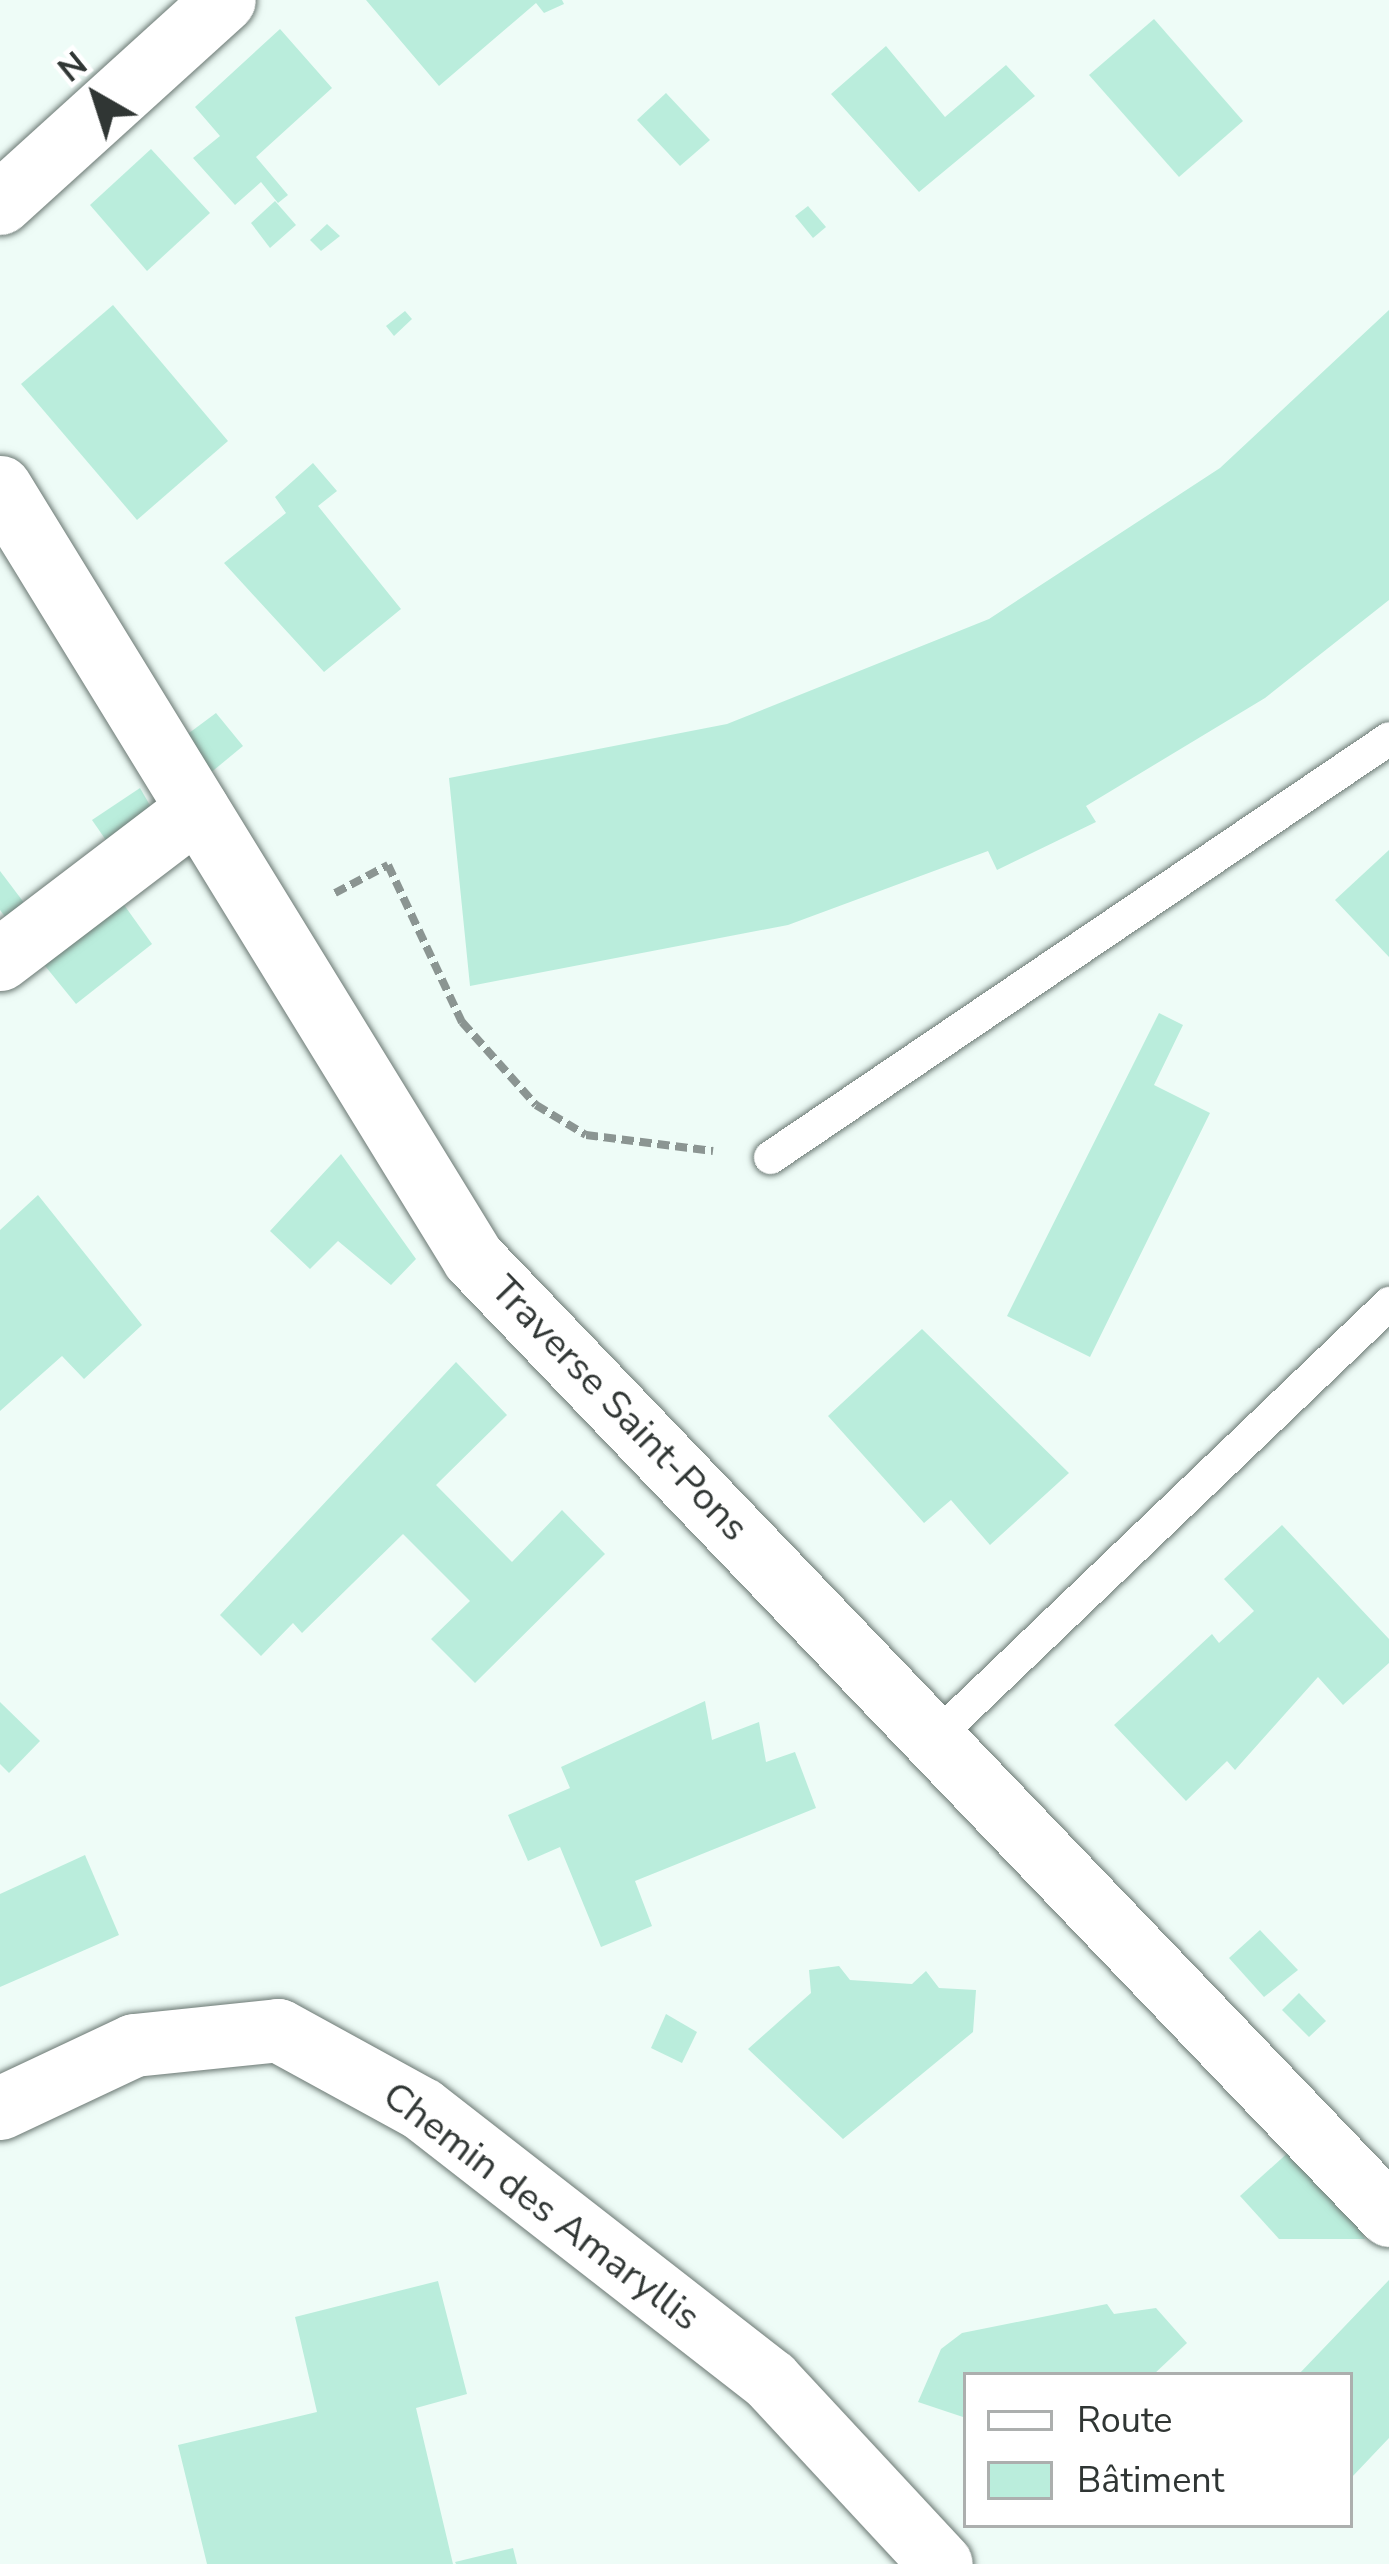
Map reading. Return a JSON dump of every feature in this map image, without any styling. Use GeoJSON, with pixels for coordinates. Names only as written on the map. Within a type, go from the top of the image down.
{"type":"FeatureCollection","features":[{"type":"Feature","properties":{"kind":"street"},"geometry":{"type":"LineString","coordinates":[[0,203],[224,0]]}},
{"type":"Feature","properties":{"kind":"street","name":"Traverse Saint-Pons"},"geometry":{"type":"LineString","coordinates":[[0,487],[472,1258],[1386,2206]]}},
{"type":"Feature","properties":{"kind":"street"},"geometry":{"type":"LineString","coordinates":[[0,959],[197,809]]}},
{"type":"Feature","properties":{"kind":"street","name":"Chemin des Amaryllis"},"geometry":{"type":"LineString","coordinates":[[0,2108],[134,2045],[278,2030],[422,2109],[770,2380],[941,2564]]}},
{"type":"Feature","properties":{"kind":"lane"},"geometry":{"type":"LineString","coordinates":[[770,1157],[1389,738]]}},
{"type":"Feature","properties":{"kind":"lane"},"geometry":{"type":"LineString","coordinates":[[936,1736],[1389,1303]]}},
{"type":"Feature","properties":{"kind":"path"},"geometry":{"type":"LineString","coordinates":[[269,926],[388,866],[462,1022],[536,1105],[586,1135],[770,1157]]}},
{"type":"Feature","properties":{"kind":"building"},"geometry":{"type":"Polygon","coordinates":[[[366,0],[562,0],[564,4],[544,13],[536,3],[439,86],[366,0]]]}},
{"type":"Feature","properties":{"kind":"building"},"geometry":{"type":"Polygon","coordinates":[[[1154,19],[1243,121],[1179,177],[1089,75],[1154,19]]]}},
{"type":"Feature","properties":{"kind":"building"},"geometry":{"type":"Polygon","coordinates":[[[280,29],[332,88],[256,157],[288,195],[278,203],[261,182],[235,205],[193,158],[220,136],[195,107],[280,29]]]}},
{"type":"Feature","properties":{"kind":"building"},"geometry":{"type":"Polygon","coordinates":[[[886,46],[945,117],[1006,65],[1035,96],[919,192],[831,94],[886,46]]]}},
{"type":"Feature","properties":{"kind":"building"},"geometry":{"type":"Polygon","coordinates":[[[666,93],[710,140],[680,166],[637,120],[666,93]]]}},
{"type":"Feature","properties":{"kind":"building"},"geometry":{"type":"Polygon","coordinates":[[[151,149],[210,213],[147,271],[90,205],[151,149]]]}},
{"type":"Feature","properties":{"kind":"building"},"geometry":{"type":"Polygon","coordinates":[[[275,201],[296,225],[270,248],[251,223],[275,201]]]}},
{"type":"Feature","properties":{"kind":"building"},"geometry":{"type":"Polygon","coordinates":[[[808,206],[826,227],[813,238],[795,216],[808,206]]]}},
{"type":"Feature","properties":{"kind":"building"},"geometry":{"type":"Polygon","coordinates":[[[327,224],[340,236],[321,251],[310,240],[327,224]]]}},
{"type":"Feature","properties":{"kind":"building"},"geometry":{"type":"Polygon","coordinates":[[[113,305],[228,441],[137,520],[21,384],[113,305]]]}},
{"type":"Feature","properties":{"kind":"building"},"geometry":{"type":"Polygon","coordinates":[[[1389,310],[1389,600],[1265,698],[1086,806],[1096,822],[997,870],[988,851],[788,925],[470,986],[449,778],[727,724],[989,619],[1220,468],[1389,310]]]}},
{"type":"Feature","properties":{"kind":"building"},"geometry":{"type":"Polygon","coordinates":[[[405,311],[412,319],[394,336],[386,326],[405,311]]]}},
{"type":"Feature","properties":{"kind":"building"},"geometry":{"type":"Polygon","coordinates":[[[313,463],[337,491],[318,506],[401,609],[324,672],[224,563],[286,513],[275,497],[313,463]]]}},
{"type":"Feature","properties":{"kind":"building"},"geometry":{"type":"Polygon","coordinates":[[[216,713],[243,746],[197,784],[181,739],[216,713]]]}},
{"type":"Feature","properties":{"kind":"building"},"geometry":{"type":"Polygon","coordinates":[[[140,788],[155,814],[110,846],[92,820],[140,788]]]}},
{"type":"Feature","properties":{"kind":"building"},"geometry":{"type":"Polygon","coordinates":[[[1389,850],[1389,957],[1335,900],[1389,850]]]}},
{"type":"Feature","properties":{"kind":"building"},"geometry":{"type":"Polygon","coordinates":[[[0,871],[28,908],[9,922],[0,910],[0,871]]]}},
{"type":"Feature","properties":{"kind":"building"},"geometry":{"type":"Polygon","coordinates":[[[117,895],[152,944],[76,1004],[37,956],[117,895]]]}},
{"type":"Feature","properties":{"kind":"building"},"geometry":{"type":"Polygon","coordinates":[[[1159,1013],[1183,1025],[1154,1085],[1210,1113],[1090,1357],[1007,1316],[1159,1013]]]}},
{"type":"Feature","properties":{"kind":"building"},"geometry":{"type":"Polygon","coordinates":[[[341,1154],[416,1259],[391,1285],[338,1241],[310,1269],[270,1231],[341,1154]]]}},
{"type":"Feature","properties":{"kind":"building"},"geometry":{"type":"Polygon","coordinates":[[[38,1195],[142,1325],[84,1379],[62,1356],[0,1411],[0,1230],[38,1195]]]}},
{"type":"Feature","properties":{"kind":"building"},"geometry":{"type":"Polygon","coordinates":[[[922,1329],[1069,1473],[990,1545],[951,1500],[924,1523],[828,1416],[922,1329]]]}},
{"type":"Feature","properties":{"kind":"building"},"geometry":{"type":"Polygon","coordinates":[[[456,1362],[507,1415],[436,1485],[512,1562],[562,1510],[605,1554],[475,1683],[431,1639],[470,1601],[403,1534],[302,1633],[293,1623],[261,1656],[220,1615],[456,1362]]]}},
{"type":"Feature","properties":{"kind":"building"},"geometry":{"type":"Polygon","coordinates":[[[1282,1525],[1389,1639],[1389,1663],[1343,1705],[1318,1677],[1235,1770],[1227,1761],[1186,1801],[1114,1725],[1212,1634],[1219,1643],[1254,1611],[1224,1579],[1282,1525]]]}},
{"type":"Feature","properties":{"kind":"building"},"geometry":{"type":"Polygon","coordinates":[[[705,1701],[712,1740],[759,1722],[766,1762],[795,1752],[816,1808],[635,1881],[652,1926],[601,1947],[560,1847],[528,1861],[508,1815],[570,1788],[561,1767],[705,1701]]]}},
{"type":"Feature","properties":{"kind":"building"},"geometry":{"type":"Polygon","coordinates":[[[0,1702],[40,1741],[9,1773],[0,1764],[0,1702]]]}},
{"type":"Feature","properties":{"kind":"building"},"geometry":{"type":"Polygon","coordinates":[[[85,1855],[119,1935],[0,1987],[0,1894],[85,1855]]]}},
{"type":"Feature","properties":{"kind":"building"},"geometry":{"type":"Polygon","coordinates":[[[1260,1930],[1298,1970],[1264,1997],[1229,1958],[1260,1930]]]}},
{"type":"Feature","properties":{"kind":"building"},"geometry":{"type":"Polygon","coordinates":[[[839,1966],[850,1980],[912,1984],[926,1971],[939,1988],[976,1990],[973,2032],[843,2139],[748,2049],[811,1993],[809,1970],[839,1966]]]}},
{"type":"Feature","properties":{"kind":"building"},"geometry":{"type":"Polygon","coordinates":[[[1299,1993],[1326,2021],[1309,2037],[1282,2010],[1299,1993]]]}},
{"type":"Feature","properties":{"kind":"building"},"geometry":{"type":"Polygon","coordinates":[[[666,2014],[697,2032],[682,2063],[651,2048],[666,2014]]]}},
{"type":"Feature","properties":{"kind":"building"},"geometry":{"type":"Polygon","coordinates":[[[1292,2149],[1348,2207],[1365,2239],[1279,2239],[1240,2196],[1292,2149]]]}},
{"type":"Feature","properties":{"kind":"building"},"geometry":{"type":"Polygon","coordinates":[[[1389,2280],[1389,2438],[1353,2476],[1353,2372],[1301,2372],[1389,2280]]]}},
{"type":"Feature","properties":{"kind":"building"},"geometry":{"type":"Polygon","coordinates":[[[438,2281],[467,2394],[416,2408],[453,2564],[207,2564],[178,2445],[317,2412],[295,2317],[438,2281]]]}},
{"type":"Feature","properties":{"kind":"building"},"geometry":{"type":"Polygon","coordinates":[[[1107,2304],[1114,2314],[1156,2308],[1187,2343],[1156,2372],[963,2372],[963,2417],[918,2402],[941,2349],[962,2333],[1107,2304]]]}},
{"type":"Feature","properties":{"kind":"building"},"geometry":{"type":"Polygon","coordinates":[[[513,2548],[517,2564],[455,2562],[513,2548]]]}}]}
